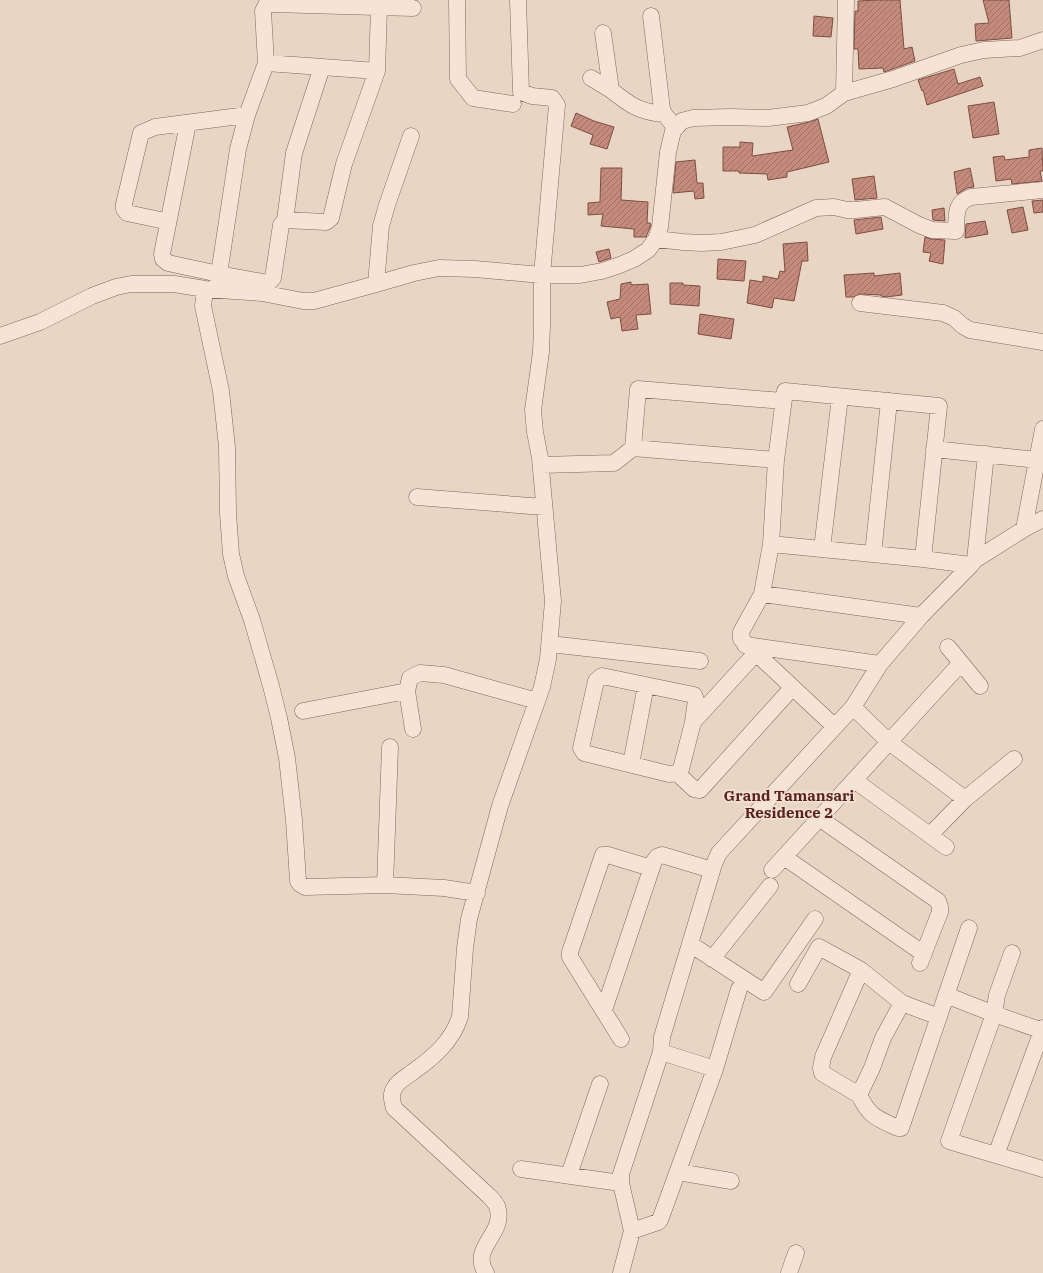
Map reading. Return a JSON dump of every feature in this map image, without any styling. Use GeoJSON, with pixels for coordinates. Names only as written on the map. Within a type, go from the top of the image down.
{"type":"FeatureCollection","features":[{"type":"Feature","properties":{"kind":"street"},"geometry":{"type":"LineString","coordinates":[[457,0],[458,79],[473,98],[513,104]]}},
{"type":"Feature","properties":{"kind":"street"},"geometry":{"type":"LineString","coordinates":[[486,1273],[481,1262],[482,1254],[498,1225],[496,1205],[489,1196],[394,1108],[392,1094],[395,1086],[428,1062],[450,1039],[457,1027],[462,1008],[465,948],[469,919],[500,806],[537,701],[546,670],[550,644],[553,601],[541,465],[533,410],[541,352],[542,275],[557,104],[552,98],[532,96],[521,92],[518,0]]}},
{"type":"Feature","properties":{"kind":"street"},"geometry":{"type":"LineString","coordinates":[[844,93],[846,0]]}},
{"type":"Feature","properties":{"kind":"street"},"geometry":{"type":"LineString","coordinates":[[413,8],[266,5],[263,11],[266,63],[247,115],[238,150],[214,284],[203,306],[221,391],[228,447],[228,513],[231,554],[236,576],[252,620],[279,718],[287,758],[294,820],[298,881],[305,887],[385,885],[444,888],[477,893]]}},
{"type":"Feature","properties":{"kind":"street"},"geometry":{"type":"LineString","coordinates":[[285,220],[326,222],[331,218],[344,164],[377,71],[379,7]]}},
{"type":"Feature","properties":{"kind":"street"},"geometry":{"type":"LineString","coordinates":[[651,16],[662,109],[664,114],[676,128]]}},
{"type":"Feature","properties":{"kind":"street"},"geometry":{"type":"LineString","coordinates":[[603,33],[611,90]]}},
{"type":"Feature","properties":{"kind":"street"},"geometry":{"type":"LineString","coordinates":[[188,123],[162,254],[163,259],[168,263],[214,284],[303,301],[314,301],[414,273],[438,268],[542,275],[580,275],[602,271],[620,265],[634,259],[648,250],[656,239],[660,227],[668,152],[673,131],[682,120],[693,118],[731,117],[768,118],[808,113],[826,106],[844,93],[893,79],[961,55],[984,50],[1031,46],[1043,40]]}},
{"type":"Feature","properties":{"kind":"street"},"geometry":{"type":"LineString","coordinates":[[266,63],[377,71]]}},
{"type":"Feature","properties":{"kind":"street"},"geometry":{"type":"LineString","coordinates":[[0,336],[40,322],[92,296],[124,285],[141,283],[268,283],[271,281],[273,278],[281,225],[285,220],[294,153],[322,67]]}},
{"type":"Feature","properties":{"kind":"street"},"geometry":{"type":"LineString","coordinates":[[591,78],[611,90],[631,106],[650,113],[664,114]]}},
{"type":"Feature","properties":{"kind":"street"},"geometry":{"type":"LineString","coordinates":[[168,224],[165,221],[127,213],[124,209],[141,133],[155,127],[247,115]]}},
{"type":"Feature","properties":{"kind":"street"},"geometry":{"type":"LineString","coordinates":[[376,284],[381,226],[411,136]]}},
{"type":"Feature","properties":{"kind":"street"},"geometry":{"type":"LineString","coordinates":[[656,239],[689,243],[721,242],[755,235],[816,208],[834,207],[847,210],[885,207],[919,225],[932,230],[956,231],[958,206],[963,200],[971,197],[1043,190]]}},
{"type":"Feature","properties":{"kind":"street"},"geometry":{"type":"LineString","coordinates":[[860,303],[943,313],[954,318],[970,330],[1043,342]]}},
{"type":"Feature","properties":{"kind":"street"},"geometry":{"type":"LineString","coordinates":[[633,448],[638,389],[783,401]]}},
{"type":"Feature","properties":{"kind":"street"},"geometry":{"type":"LineString","coordinates":[[834,726],[741,639],[741,632],[762,594],[770,544],[776,460],[784,391],[939,406],[923,559]]}},
{"type":"Feature","properties":{"kind":"street"},"geometry":{"type":"LineString","coordinates":[[822,549],[840,397]]}},
{"type":"Feature","properties":{"kind":"street"},"geometry":{"type":"LineString","coordinates":[[873,554],[889,401]]}},
{"type":"Feature","properties":{"kind":"street"},"geometry":{"type":"LineString","coordinates":[[1024,529],[1038,472],[1043,429]]}},
{"type":"Feature","properties":{"kind":"street"},"geometry":{"type":"LineString","coordinates":[[541,465],[614,463],[633,448],[776,460]]}},
{"type":"Feature","properties":{"kind":"street"},"geometry":{"type":"LineString","coordinates":[[934,449],[986,454],[1038,472]]}},
{"type":"Feature","properties":{"kind":"street"},"geometry":{"type":"LineString","coordinates":[[973,562],[986,454]]}},
{"type":"Feature","properties":{"kind":"street"},"geometry":{"type":"LineString","coordinates":[[417,497],[544,506]]}},
{"type":"Feature","properties":{"kind":"street"},"geometry":{"type":"LineString","coordinates":[[621,1273],[632,1230],[621,1183],[621,1174],[660,1052],[662,1037],[712,870],[719,853],[834,726],[854,707],[880,664],[921,616],[973,562],[1024,529],[1043,519]]}},
{"type":"Feature","properties":{"kind":"street"},"geometry":{"type":"LineString","coordinates":[[770,544],[923,559],[973,562]]}},
{"type":"Feature","properties":{"kind":"street"},"geometry":{"type":"LineString","coordinates":[[762,594],[921,616]]}},
{"type":"Feature","properties":{"kind":"street"},"geometry":{"type":"LineString","coordinates":[[550,644],[700,661]]}},
{"type":"Feature","properties":{"kind":"street"},"geometry":{"type":"LineString","coordinates":[[948,647],[980,686]]}},
{"type":"Feature","properties":{"kind":"street"},"geometry":{"type":"LineString","coordinates":[[750,649],[880,664]]}},
{"type":"Feature","properties":{"kind":"street"},"geometry":{"type":"LineString","coordinates":[[693,722],[750,649]]}},
{"type":"Feature","properties":{"kind":"street"},"geometry":{"type":"LineString","coordinates":[[712,959],[771,878],[784,857],[961,663]]}},
{"type":"Feature","properties":{"kind":"street"},"geometry":{"type":"LineString","coordinates":[[414,729],[407,690],[410,678],[420,673],[434,673],[537,701]]}},
{"type":"Feature","properties":{"kind":"street"},"geometry":{"type":"LineString","coordinates":[[602,676],[646,685],[694,695],[696,700],[693,722],[680,769],[677,773],[669,774],[584,753],[581,748],[596,681],[602,676]]}},
{"type":"Feature","properties":{"kind":"street"},"geometry":{"type":"LineString","coordinates":[[631,764],[646,685]]}},
{"type":"Feature","properties":{"kind":"street"},"geometry":{"type":"LineString","coordinates":[[677,773],[694,790],[700,790],[792,688]]}},
{"type":"Feature","properties":{"kind":"street"},"geometry":{"type":"LineString","coordinates":[[303,711],[407,690]]}},
{"type":"Feature","properties":{"kind":"street"},"geometry":{"type":"LineString","coordinates":[[854,707],[889,742],[965,799]]}},
{"type":"Feature","properties":{"kind":"street"},"geometry":{"type":"LineString","coordinates":[[385,885],[390,747]]}},
{"type":"Feature","properties":{"kind":"street"},"geometry":{"type":"LineString","coordinates":[[930,835],[965,799],[1014,759]]}},
{"type":"Feature","properties":{"kind":"street"},"geometry":{"type":"LineString","coordinates":[[854,780],[946,847]]}},
{"type":"Feature","properties":{"kind":"street"},"geometry":{"type":"LineString","coordinates":[[784,857],[922,958],[940,912],[938,901],[819,818]]}},
{"type":"Feature","properties":{"kind":"street"},"geometry":{"type":"LineString","coordinates":[[622,1039],[570,958],[570,952],[603,855],[608,855],[651,868]]}},
{"type":"Feature","properties":{"kind":"street"},"geometry":{"type":"LineString","coordinates":[[604,1010],[651,868],[657,856],[662,855],[712,870]]}},
{"type":"Feature","properties":{"kind":"street"},"geometry":{"type":"LineString","coordinates":[[690,944],[764,992],[815,919]]}},
{"type":"Feature","properties":{"kind":"street"},"geometry":{"type":"LineString","coordinates":[[861,970],[823,1057],[821,1068],[822,1073],[859,1095],[868,1112],[876,1118],[901,1128],[969,928]]}},
{"type":"Feature","properties":{"kind":"street"},"geometry":{"type":"LineString","coordinates":[[798,984],[819,947],[861,970],[902,1003],[939,1017]]}},
{"type":"Feature","properties":{"kind":"street"},"geometry":{"type":"LineString","coordinates":[[1012,953],[997,995],[994,1014],[948,1141],[1043,1169]]}},
{"type":"Feature","properties":{"kind":"street"},"geometry":{"type":"LineString","coordinates":[[632,1230],[658,1222],[660,1220],[715,1069],[738,988]]}},
{"type":"Feature","properties":{"kind":"street"},"geometry":{"type":"LineString","coordinates":[[946,995],[994,1014],[1043,1030],[996,1155]]}},
{"type":"Feature","properties":{"kind":"street"},"geometry":{"type":"LineString","coordinates":[[859,1095],[872,1068],[883,1038],[902,1003]]}},
{"type":"Feature","properties":{"kind":"street"},"geometry":{"type":"LineString","coordinates":[[660,1052],[715,1069]]}},
{"type":"Feature","properties":{"kind":"street"},"geometry":{"type":"LineString","coordinates":[[569,1175],[600,1084]]}},
{"type":"Feature","properties":{"kind":"street"},"geometry":{"type":"LineString","coordinates":[[521,1169],[621,1183]]}},
{"type":"Feature","properties":{"kind":"street"},"geometry":{"type":"LineString","coordinates":[[678,1172],[731,1181]]}},
{"type":"Feature","properties":{"kind":"street"},"geometry":{"type":"LineString","coordinates":[[789,1273],[796,1252]]}},
{"type":"Feature","properties":{"kind":"building"},"geometry":{"type":"Polygon","coordinates":[[[900,0],[904,49],[912,47],[915,61],[884,72],[883,68],[859,69],[858,49],[854,49],[855,11],[858,11],[858,1],[900,0]]]}},
{"type":"Feature","properties":{"kind":"building"},"geometry":{"type":"Polygon","coordinates":[[[983,0],[1009,0],[1012,38],[976,41],[975,24],[989,23],[983,0]]]}},
{"type":"Feature","properties":{"kind":"building"},"geometry":{"type":"Polygon","coordinates":[[[814,16],[833,18],[831,37],[813,36],[814,16]]]}},
{"type":"Feature","properties":{"kind":"building"},"geometry":{"type":"Polygon","coordinates":[[[954,69],[958,84],[980,77],[983,86],[927,105],[923,90],[922,91],[918,80],[954,69]]]}},
{"type":"Feature","properties":{"kind":"building"},"geometry":{"type":"Polygon","coordinates":[[[994,102],[999,134],[973,138],[968,106],[994,102]]]}},
{"type":"Feature","properties":{"kind":"building"},"geometry":{"type":"Polygon","coordinates":[[[576,113],[594,121],[614,127],[607,149],[590,144],[593,135],[571,126],[576,113]]]}},
{"type":"Feature","properties":{"kind":"building"},"geometry":{"type":"Polygon","coordinates":[[[818,119],[829,162],[787,172],[787,177],[768,180],[767,174],[723,171],[723,147],[740,147],[740,142],[753,143],[752,156],[793,150],[787,127],[818,119]]]}},
{"type":"Feature","properties":{"kind":"building"},"geometry":{"type":"Polygon","coordinates":[[[1042,148],[1043,171],[1040,171],[1042,181],[1012,184],[1011,179],[996,181],[993,157],[1004,156],[1005,160],[1029,157],[1029,150],[1042,148]]]}},
{"type":"Feature","properties":{"kind":"building"},"geometry":{"type":"Polygon","coordinates":[[[695,160],[697,183],[703,183],[704,198],[695,199],[694,191],[673,193],[676,162],[695,160]]]}},
{"type":"Feature","properties":{"kind":"building"},"geometry":{"type":"Polygon","coordinates":[[[601,168],[622,168],[621,200],[648,202],[647,223],[650,223],[651,225],[646,237],[634,237],[634,229],[601,226],[603,214],[588,215],[588,203],[600,202],[601,168]]]}},
{"type":"Feature","properties":{"kind":"building"},"geometry":{"type":"Polygon","coordinates":[[[970,168],[974,187],[967,188],[957,194],[954,172],[970,168]]]}},
{"type":"Feature","properties":{"kind":"building"},"geometry":{"type":"Polygon","coordinates":[[[874,176],[877,198],[855,200],[852,179],[874,176]]]}},
{"type":"Feature","properties":{"kind":"building"},"geometry":{"type":"Polygon","coordinates":[[[1043,200],[1043,212],[1034,213],[1032,201],[1043,200]]]}},
{"type":"Feature","properties":{"kind":"building"},"geometry":{"type":"Polygon","coordinates":[[[1023,207],[1028,230],[1012,233],[1007,210],[1023,207]]]}},
{"type":"Feature","properties":{"kind":"building"},"geometry":{"type":"Polygon","coordinates":[[[944,208],[945,221],[933,220],[932,210],[944,208]]]}},
{"type":"Feature","properties":{"kind":"building"},"geometry":{"type":"Polygon","coordinates":[[[881,217],[883,229],[856,234],[854,220],[881,217]]]}},
{"type":"Feature","properties":{"kind":"building"},"geometry":{"type":"Polygon","coordinates":[[[985,221],[988,234],[965,238],[966,224],[985,221]]]}},
{"type":"Feature","properties":{"kind":"building"},"geometry":{"type":"Polygon","coordinates":[[[925,237],[945,240],[943,264],[929,261],[931,253],[923,252],[925,237]]]}},
{"type":"Feature","properties":{"kind":"building"},"geometry":{"type":"Polygon","coordinates":[[[807,242],[808,261],[802,261],[794,301],[774,298],[772,308],[747,303],[750,280],[763,282],[763,276],[778,279],[780,271],[785,272],[783,244],[807,242]]]}},
{"type":"Feature","properties":{"kind":"building"},"geometry":{"type":"Polygon","coordinates":[[[609,249],[611,258],[599,262],[596,252],[609,249]]]}},
{"type":"Feature","properties":{"kind":"building"},"geometry":{"type":"Polygon","coordinates":[[[718,259],[746,261],[744,281],[717,279],[718,259]]]}},
{"type":"Feature","properties":{"kind":"building"},"geometry":{"type":"Polygon","coordinates":[[[874,273],[874,276],[900,273],[902,295],[886,297],[881,295],[861,294],[853,297],[846,297],[844,275],[874,273]]]}},
{"type":"Feature","properties":{"kind":"building"},"geometry":{"type":"Polygon","coordinates":[[[631,282],[631,285],[648,284],[651,314],[636,315],[638,329],[622,331],[620,317],[611,319],[607,302],[620,299],[621,284],[631,282]]]}},
{"type":"Feature","properties":{"kind":"building"},"geometry":{"type":"Polygon","coordinates":[[[670,283],[683,283],[683,285],[700,286],[699,306],[670,304],[670,283]]]}},
{"type":"Feature","properties":{"kind":"building"},"geometry":{"type":"Polygon","coordinates":[[[700,314],[734,319],[731,339],[698,334],[700,314]]]}},
{"type":"Feature","properties":{"kind":"district","name":"Grand Tamansari Residence 2"},"geometry":{"type":"Point","coordinates":[789,804]}}]}
